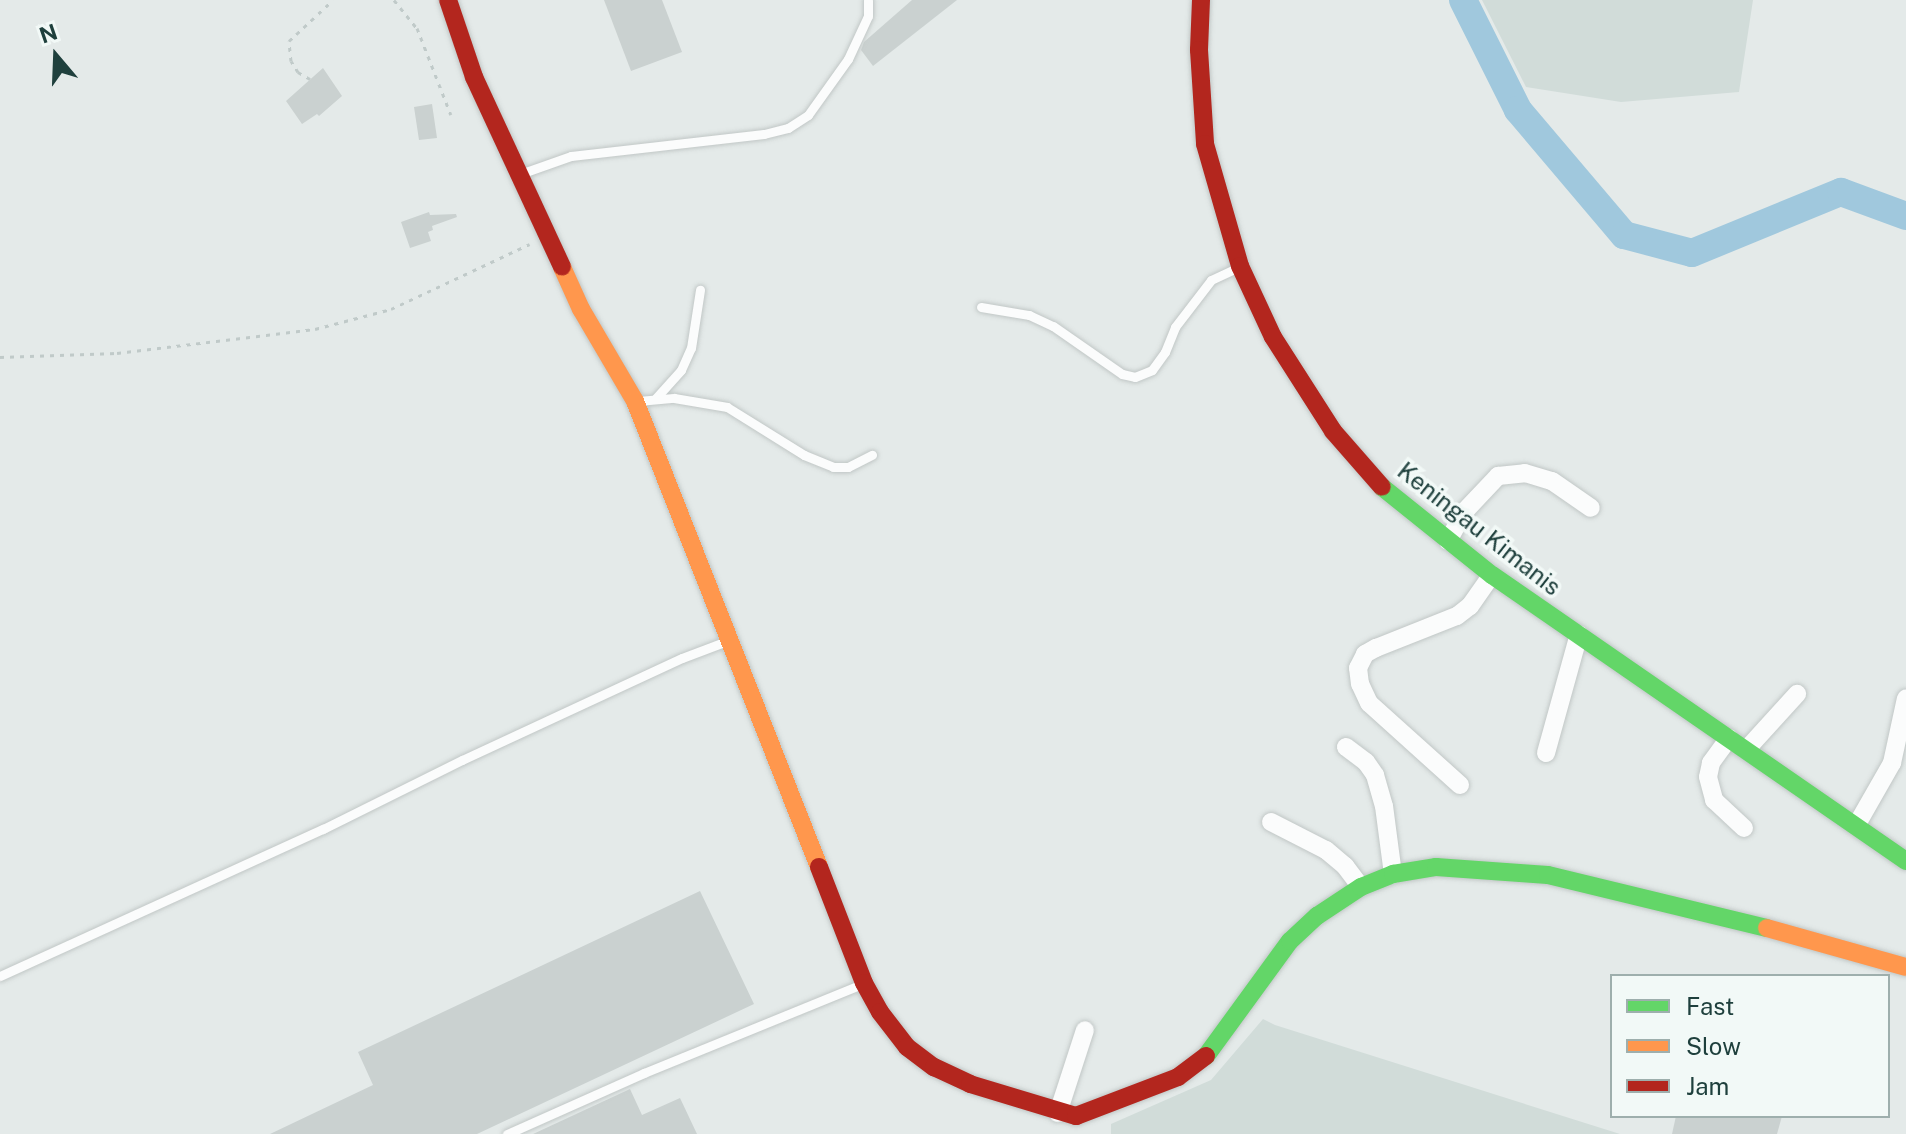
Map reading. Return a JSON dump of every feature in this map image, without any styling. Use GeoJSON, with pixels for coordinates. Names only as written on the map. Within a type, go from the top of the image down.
{"type":"FeatureCollection","features":[{"type":"Feature","properties":{"kind":"street"},"geometry":{"type":"LineString","coordinates":[[448,0],[474,77],[581,309],[635,401],[674,508],[731,640],[864,983],[880,1012],[907,1047],[934,1067],[970,1084],[1071,1121],[1166,1083],[1200,1062],[1245,1007],[1290,941],[1317,916],[1361,887],[1393,874],[1436,867],[1548,875],[1706,911],[1906,967]]}},
{"type":"Feature","properties":{"kind":"street","name":"Keningau Kimanis"},"geometry":{"type":"LineString","coordinates":[[1201,0],[1199,50],[1205,144],[1240,266],[1273,337],[1333,431],[1388,493],[1492,575],[1906,861]]}},
{"type":"Feature","properties":{"kind":"street"},"geometry":{"type":"LineString","coordinates":[[1448,541],[1464,512],[1498,476],[1525,473],[1552,481],[1591,508]]}},
{"type":"Feature","properties":{"kind":"street"},"geometry":{"type":"LineString","coordinates":[[1460,785],[1369,703],[1360,684],[1358,668],[1365,654],[1376,648],[1457,616],[1470,606],[1492,575]]}},
{"type":"Feature","properties":{"kind":"street"},"geometry":{"type":"LineString","coordinates":[[1546,753],[1579,634]]}},
{"type":"Feature","properties":{"kind":"street"},"geometry":{"type":"LineString","coordinates":[[1746,750],[1797,694]]}},
{"type":"Feature","properties":{"kind":"street"},"geometry":{"type":"LineString","coordinates":[[1856,826],[1892,763],[1906,698]]}},
{"type":"Feature","properties":{"kind":"street"},"geometry":{"type":"LineString","coordinates":[[1729,738],[1711,763],[1708,777],[1714,800],[1744,828]]}},
{"type":"Feature","properties":{"kind":"street"},"geometry":{"type":"LineString","coordinates":[[1346,747],[1366,762],[1375,775],[1384,806],[1393,874]]}},
{"type":"Feature","properties":{"kind":"street"},"geometry":{"type":"LineString","coordinates":[[1271,822],[1326,850],[1345,866],[1361,887]]}},
{"type":"Feature","properties":{"kind":"street"},"geometry":{"type":"LineString","coordinates":[[1071,1121],[1085,1030]]}},
{"type":"Feature","properties":{"kind":"lane"},"geometry":{"type":"LineString","coordinates":[[520,174],[571,156],[764,134],[788,128],[808,115],[848,59],[868,16],[868,0]]}},
{"type":"Feature","properties":{"kind":"lane"},"geometry":{"type":"LineString","coordinates":[[981,307],[1029,315],[1053,326],[1122,374],[1135,377],[1152,370],[1165,352],[1175,327],[1211,280],[1240,266]]}},
{"type":"Feature","properties":{"kind":"lane"},"geometry":{"type":"LineString","coordinates":[[655,399],[681,370],[691,348],[700,290]]}},
{"type":"Feature","properties":{"kind":"lane"},"geometry":{"type":"LineString","coordinates":[[635,401],[674,398],[727,407],[804,455],[833,467],[848,467],[872,455]]}},
{"type":"Feature","properties":{"kind":"lane"},"geometry":{"type":"LineString","coordinates":[[0,976],[310,836],[669,664],[731,640]]}},
{"type":"Feature","properties":{"kind":"lane"},"geometry":{"type":"LineString","coordinates":[[507,1134],[644,1073],[864,983]]}},
{"type":"Feature","properties":{"kind":"path"},"geometry":{"type":"LineString","coordinates":[[310,79],[291,61],[289,41],[333,0]]}},
{"type":"Feature","properties":{"kind":"path"},"geometry":{"type":"LineString","coordinates":[[394,0],[417,28],[451,115]]}},
{"type":"Feature","properties":{"kind":"path"},"geometry":{"type":"LineString","coordinates":[[0,357],[117,353],[315,329],[391,309],[548,236]]}},
{"type":"Feature","properties":{"kind":"shaded area"},"geometry":{"type":"Polygon","coordinates":[[[1482,0],[1753,0],[1739,92],[1621,102],[1526,87],[1482,0]]]}},
{"type":"Feature","properties":{"kind":"shaded area"},"geometry":{"type":"Polygon","coordinates":[[[1263,1019],[1620,1134],[1111,1134],[1111,1124],[1211,1080],[1263,1019]]]}},
{"type":"Feature","properties":{"kind":"building"},"geometry":{"type":"Polygon","coordinates":[[[604,0],[662,0],[682,52],[631,71],[604,0]]]}},
{"type":"Feature","properties":{"kind":"building"},"geometry":{"type":"Polygon","coordinates":[[[912,0],[957,0],[873,66],[861,50],[864,42],[912,0]]]}},
{"type":"Feature","properties":{"kind":"building"},"geometry":{"type":"Polygon","coordinates":[[[323,68],[342,96],[319,116],[317,114],[302,124],[286,101],[323,68]]]}},
{"type":"Feature","properties":{"kind":"building"},"geometry":{"type":"Polygon","coordinates":[[[432,104],[437,138],[419,140],[414,107],[432,104]]]}},
{"type":"Feature","properties":{"kind":"building"},"geometry":{"type":"Polygon","coordinates":[[[429,212],[430,215],[456,214],[457,217],[432,226],[433,230],[428,232],[431,241],[410,248],[401,222],[429,212]]]}},
{"type":"Feature","properties":{"kind":"building"},"geometry":{"type":"Polygon","coordinates":[[[700,891],[754,1004],[477,1134],[270,1134],[373,1085],[358,1052],[700,891]]]}},
{"type":"Feature","properties":{"kind":"building"},"geometry":{"type":"Polygon","coordinates":[[[630,1089],[642,1115],[680,1098],[697,1134],[533,1134],[630,1089]]]}},
{"type":"Feature","properties":{"kind":"building"},"geometry":{"type":"Polygon","coordinates":[[[1676,1118],[1781,1118],[1777,1134],[1672,1134],[1676,1118]]]}},
{"type":"Feature","properties":{"kind":"waterway"},"geometry":{"type":"LineString","coordinates":[[1463,0],[1518,110],[1624,235],[1692,253],[1841,192],[1906,216]]}},
{"type":"Feature","properties":{"kind":"traffic: fast"},"geometry":{"type":"LineString","coordinates":[[1382,487],[1492,575],[1906,861]]}},
{"type":"Feature","properties":{"kind":"traffic: fast"},"geometry":{"type":"LineString","coordinates":[[1206,1056],[1290,941],[1317,916],[1361,887],[1393,874],[1436,867],[1548,875],[1767,928]]}},
{"type":"Feature","properties":{"kind":"traffic: slow"},"geometry":{"type":"LineString","coordinates":[[562,267],[581,309],[635,401],[819,867]]}},
{"type":"Feature","properties":{"kind":"traffic: slow"},"geometry":{"type":"LineString","coordinates":[[1767,928],[1906,967]]}},
{"type":"Feature","properties":{"kind":"traffic: jam"},"geometry":{"type":"LineString","coordinates":[[448,0],[474,77],[562,267]]}},
{"type":"Feature","properties":{"kind":"traffic: jam"},"geometry":{"type":"LineString","coordinates":[[1201,0],[1199,50],[1205,144],[1240,266],[1273,337],[1333,431],[1382,487]]}},
{"type":"Feature","properties":{"kind":"traffic: jam"},"geometry":{"type":"LineString","coordinates":[[819,867],[864,983],[880,1012],[907,1047],[934,1067],[970,1084],[1076,1116],[1178,1077],[1206,1056]]}}]}
